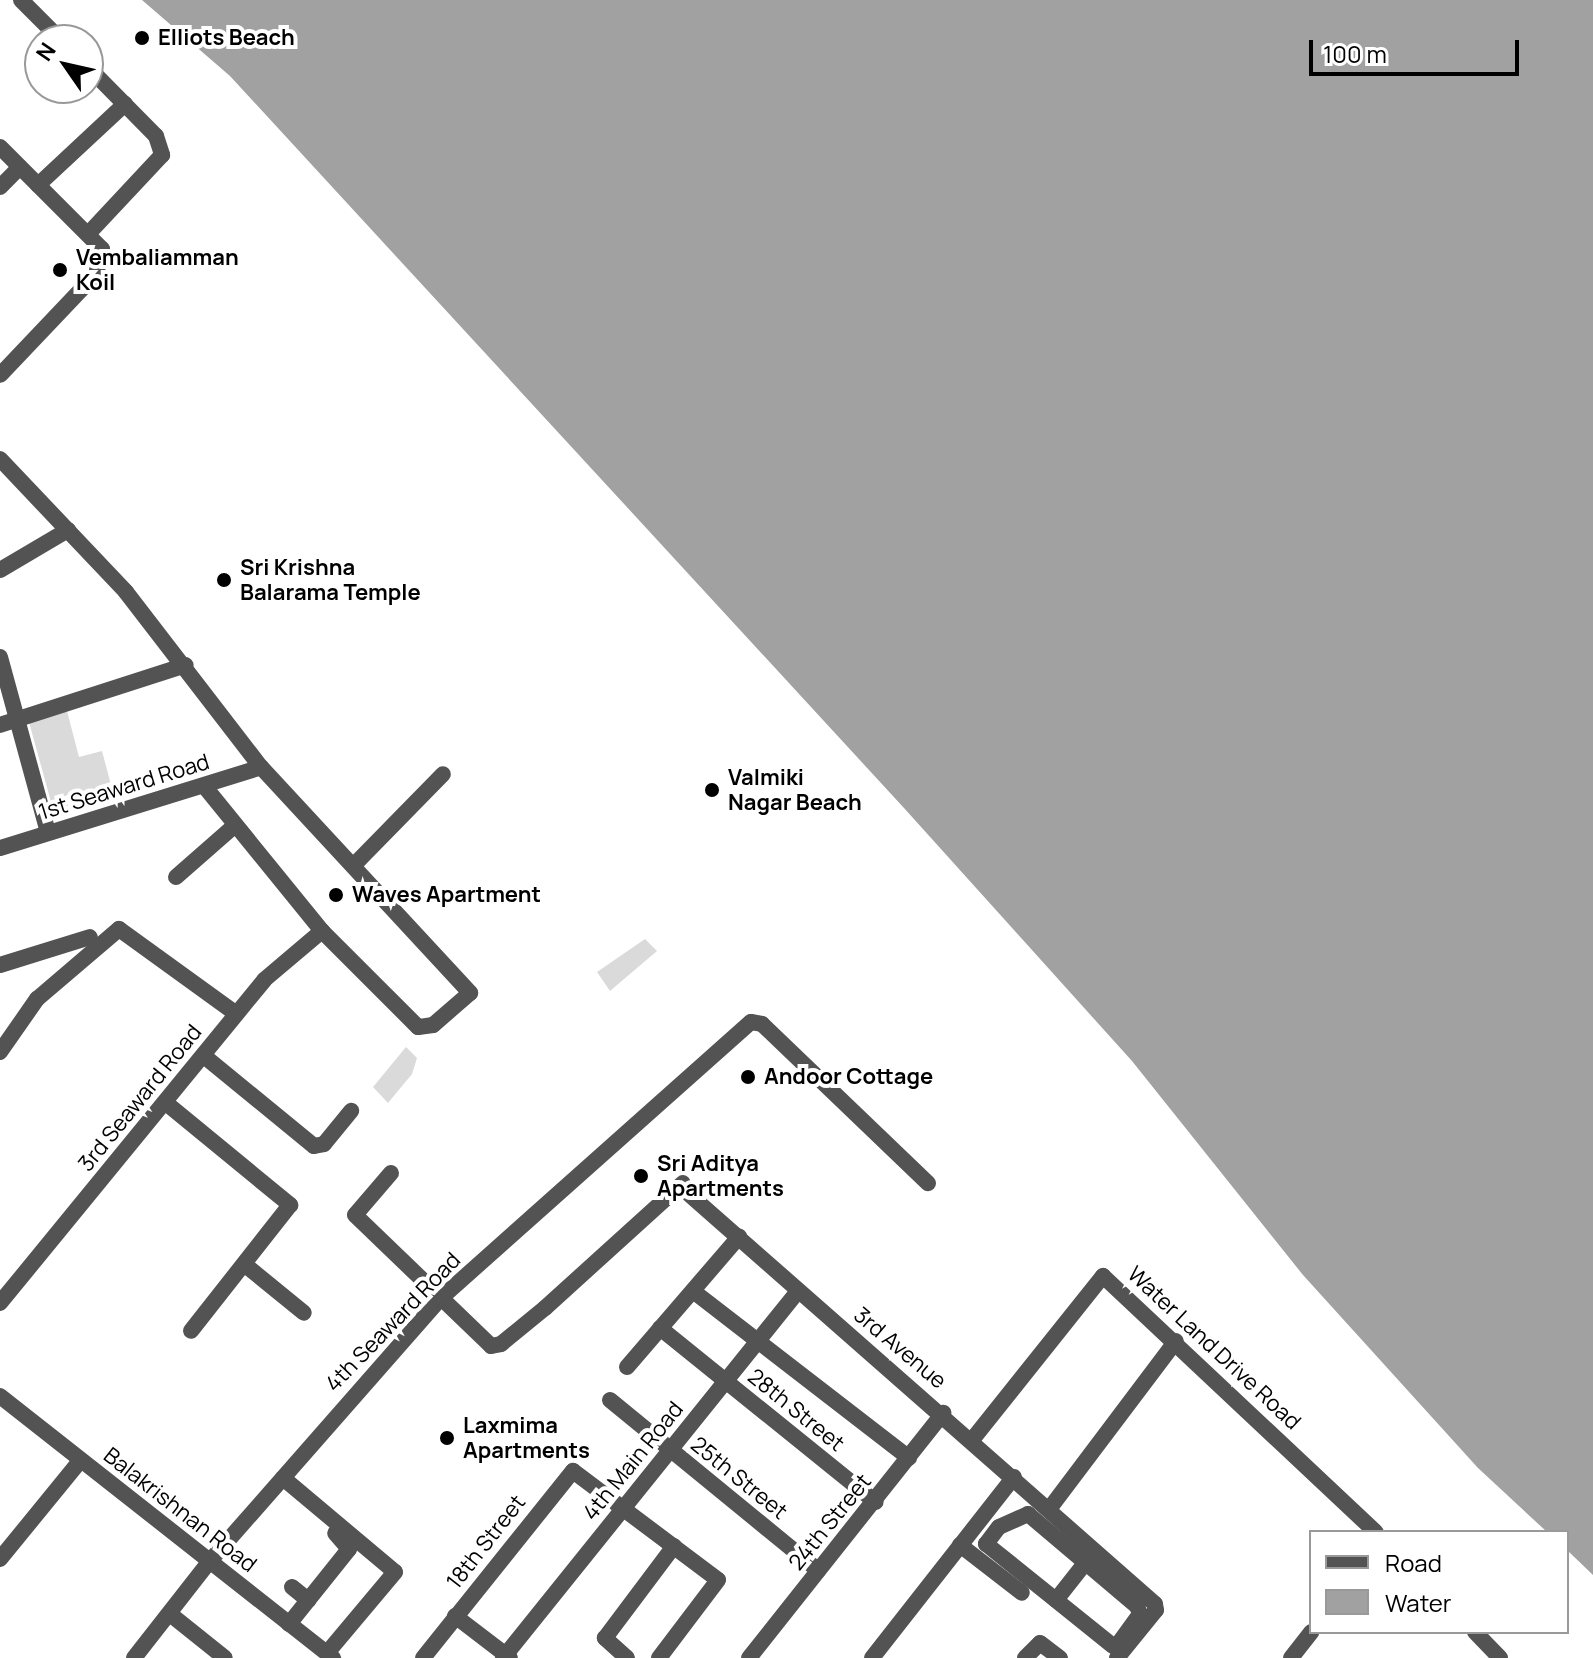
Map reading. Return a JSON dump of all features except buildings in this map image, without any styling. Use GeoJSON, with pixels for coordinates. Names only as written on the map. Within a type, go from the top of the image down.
{"type":"FeatureCollection","features":[{"type":"Feature","properties":{"kind":"street"},"geometry":{"type":"LineString","coordinates":[[21,0],[45,24]]}},
{"type":"Feature","properties":{"kind":"street"},"geometry":{"type":"LineString","coordinates":[[88,234],[162,155],[156,136],[104,83]]}},
{"type":"Feature","properties":{"kind":"street"},"geometry":{"type":"LineString","coordinates":[[38,185],[125,104]]}},
{"type":"Feature","properties":{"kind":"street"},"geometry":{"type":"LineString","coordinates":[[0,147],[102,249],[96,274],[0,375]]}},
{"type":"Feature","properties":{"kind":"street"},"geometry":{"type":"LineString","coordinates":[[0,187],[20,167]]}},
{"type":"Feature","properties":{"kind":"street"},"geometry":{"type":"LineString","coordinates":[[0,459],[68,530],[186,665],[261,767],[470,993],[433,1025],[418,1027],[322,931],[205,787]]}},
{"type":"Feature","properties":{"kind":"street"},"geometry":{"type":"LineString","coordinates":[[0,570],[68,530]]}},
{"type":"Feature","properties":{"kind":"street"},"geometry":{"type":"LineString","coordinates":[[0,657],[48,833]]}},
{"type":"Feature","properties":{"kind":"street"},"geometry":{"type":"LineString","coordinates":[[0,725],[186,665]]}},
{"type":"Feature","properties":{"kind":"street","name":"1st Seaward Road"},"geometry":{"type":"LineString","coordinates":[[0,848],[205,787],[261,767]]}},
{"type":"Feature","properties":{"kind":"street"},"geometry":{"type":"LineString","coordinates":[[354,865],[443,774]]}},
{"type":"Feature","properties":{"kind":"street"},"geometry":{"type":"LineString","coordinates":[[176,877],[234,826]]}},
{"type":"Feature","properties":{"kind":"street"},"geometry":{"type":"LineString","coordinates":[[0,1052],[37,999],[114,932],[125,929],[235,1013]]}},
{"type":"Feature","properties":{"kind":"street","name":"3rd Seaward Road"},"geometry":{"type":"LineString","coordinates":[[0,1303],[166,1103],[235,1013],[264,980],[322,931]]}},
{"type":"Feature","properties":{"kind":"street"},"geometry":{"type":"LineString","coordinates":[[0,965],[90,937]]}},
{"type":"Feature","properties":{"kind":"street","name":"4th Seaward Road"},"geometry":{"type":"LineString","coordinates":[[134,1658],[209,1562],[441,1298],[745,1026],[756,1021],[928,1183]]}},
{"type":"Feature","properties":{"kind":"street"},"geometry":{"type":"LineString","coordinates":[[204,1056],[314,1146],[324,1144],[351,1111]]}},
{"type":"Feature","properties":{"kind":"street"},"geometry":{"type":"LineString","coordinates":[[166,1103],[289,1202],[191,1331]]}},
{"type":"Feature","properties":{"kind":"street"},"geometry":{"type":"LineString","coordinates":[[391,1173],[354,1213],[441,1298]]}},
{"type":"Feature","properties":{"kind":"street","name":"3rd Avenue"},"geometry":{"type":"LineString","coordinates":[[441,1298],[487,1344],[501,1344],[687,1189],[798,1291],[1014,1477]]}},
{"type":"Feature","properties":{"kind":"street"},"geometry":{"type":"LineString","coordinates":[[627,1367],[739,1237]]}},
{"type":"Feature","properties":{"kind":"street"},"geometry":{"type":"LineString","coordinates":[[244,1264],[304,1313]]}},
{"type":"Feature","properties":{"kind":"street","name":"Water Land Drive Road"},"geometry":{"type":"LineString","coordinates":[[972,1440],[1100,1277],[1176,1341],[1374,1530]]}},
{"type":"Feature","properties":{"kind":"street"},"geometry":{"type":"LineString","coordinates":[[693,1291],[909,1458]]}},
{"type":"Feature","properties":{"kind":"street","name":"4th Main Road"},"geometry":{"type":"LineString","coordinates":[[507,1657],[798,1291]]}},
{"type":"Feature","properties":{"kind":"street","name":"28th Street"},"geometry":{"type":"LineString","coordinates":[[660,1328],[876,1502]]}},
{"type":"Feature","properties":{"kind":"street"},"geometry":{"type":"LineString","coordinates":[[1032,1518],[1047,1505],[1176,1341]]}},
{"type":"Feature","properties":{"kind":"street","name":"Balakrishnan Road"},"geometry":{"type":"LineString","coordinates":[[0,1396],[330,1656]]}},
{"type":"Feature","properties":{"kind":"street","name":"25th Street"},"geometry":{"type":"LineString","coordinates":[[610,1400],[818,1570]]}},
{"type":"Feature","properties":{"kind":"street","name":"24th Street"},"geometry":{"type":"LineString","coordinates":[[749,1658],[876,1502],[943,1413]]}},
{"type":"Feature","properties":{"kind":"street"},"geometry":{"type":"LineString","coordinates":[[0,1559],[80,1461]]}},
{"type":"Feature","properties":{"kind":"street","name":"18th Street"},"geometry":{"type":"LineString","coordinates":[[455,1616],[570,1472],[624,1508]]}},
{"type":"Feature","properties":{"kind":"street"},"geometry":{"type":"LineString","coordinates":[[872,1658],[1014,1477],[1047,1505],[1082,1551],[1140,1614],[1118,1644],[1113,1646],[986,1544],[1012,1518],[1032,1518],[1082,1551],[1156,1606],[1117,1658]]}},
{"type":"Feature","properties":{"kind":"street"},"geometry":{"type":"LineString","coordinates":[[280,1482],[349,1547],[289,1624]]}},
{"type":"Feature","properties":{"kind":"street"},"geometry":{"type":"LineString","coordinates":[[280,1482],[395,1572],[330,1656]]}},
{"type":"Feature","properties":{"kind":"street"},"geometry":{"type":"LineString","coordinates":[[624,1508],[718,1580],[659,1658]]}},
{"type":"Feature","properties":{"kind":"street"},"geometry":{"type":"LineString","coordinates":[[960,1545],[1022,1593]]}},
{"type":"Feature","properties":{"kind":"street"},"geometry":{"type":"LineString","coordinates":[[627,1658],[605,1641],[674,1546]]}},
{"type":"Feature","properties":{"kind":"street"},"geometry":{"type":"LineString","coordinates":[[1056,1600],[1082,1551]]}},
{"type":"Feature","properties":{"kind":"street"},"geometry":{"type":"LineString","coordinates":[[292,1587],[308,1600]]}},
{"type":"Feature","properties":{"kind":"street"},"geometry":{"type":"LineString","coordinates":[[170,1614],[225,1658]]}},
{"type":"Feature","properties":{"kind":"street"},"geometry":{"type":"LineString","coordinates":[[423,1658],[455,1616],[507,1657]]}},
{"type":"Feature","properties":{"kind":"street"},"geometry":{"type":"LineString","coordinates":[[1291,1658],[1309,1634]]}},
{"type":"Feature","properties":{"kind":"street"},"geometry":{"type":"LineString","coordinates":[[1477,1634],[1500,1658]]}},
{"type":"Feature","properties":{"kind":"street"},"geometry":{"type":"LineString","coordinates":[[1025,1658],[1038,1643],[1060,1658]]}},
{"type":"Feature","properties":{"kind":"shaded area"},"geometry":{"type":"Polygon","coordinates":[[[67,711],[79,757],[102,751],[114,796],[54,813],[29,722],[67,711]]]}},
{"type":"Feature","properties":{"kind":"shaded area"},"geometry":{"type":"Polygon","coordinates":[[[645,939],[657,951],[610,991],[597,972],[645,939]]]}},
{"type":"Feature","properties":{"kind":"shaded area"},"geometry":{"type":"Polygon","coordinates":[[[406,1047],[417,1058],[412,1074],[388,1103],[373,1087],[406,1047]]]}},
{"type":"Feature","properties":{"kind":"water"},"geometry":{"type":"Polygon","coordinates":[[[142,0],[1593,0],[1593,1575],[1569,1552],[1569,1530],[1545,1530],[1478,1468],[1303,1275],[1132,1061],[904,808],[230,76],[142,0]]]}},
{"type":"Feature","properties":{"kind":"place","name":"Elliots Beach"},"geometry":{"type":"Point","coordinates":[142,38]}},
{"type":"Feature","properties":{"kind":"place","name":"Vembaliamman Koil"},"geometry":{"type":"Point","coordinates":[60,270]}},
{"type":"Feature","properties":{"kind":"place","name":"Sri Krishna Balarama Temple"},"geometry":{"type":"Point","coordinates":[224,580]}},
{"type":"Feature","properties":{"kind":"place","name":"Valmiki Nagar Beach"},"geometry":{"type":"Point","coordinates":[712,790]}},
{"type":"Feature","properties":{"kind":"place","name":"Waves Apartment"},"geometry":{"type":"Point","coordinates":[336,895]}},
{"type":"Feature","properties":{"kind":"place","name":"Andoor Cottage"},"geometry":{"type":"Point","coordinates":[748,1077]}},
{"type":"Feature","properties":{"kind":"place","name":"Sri Aditya Apartments"},"geometry":{"type":"Point","coordinates":[641,1176]}},
{"type":"Feature","properties":{"kind":"place","name":"Laxmima Apartments"},"geometry":{"type":"Point","coordinates":[447,1438]}}]}
